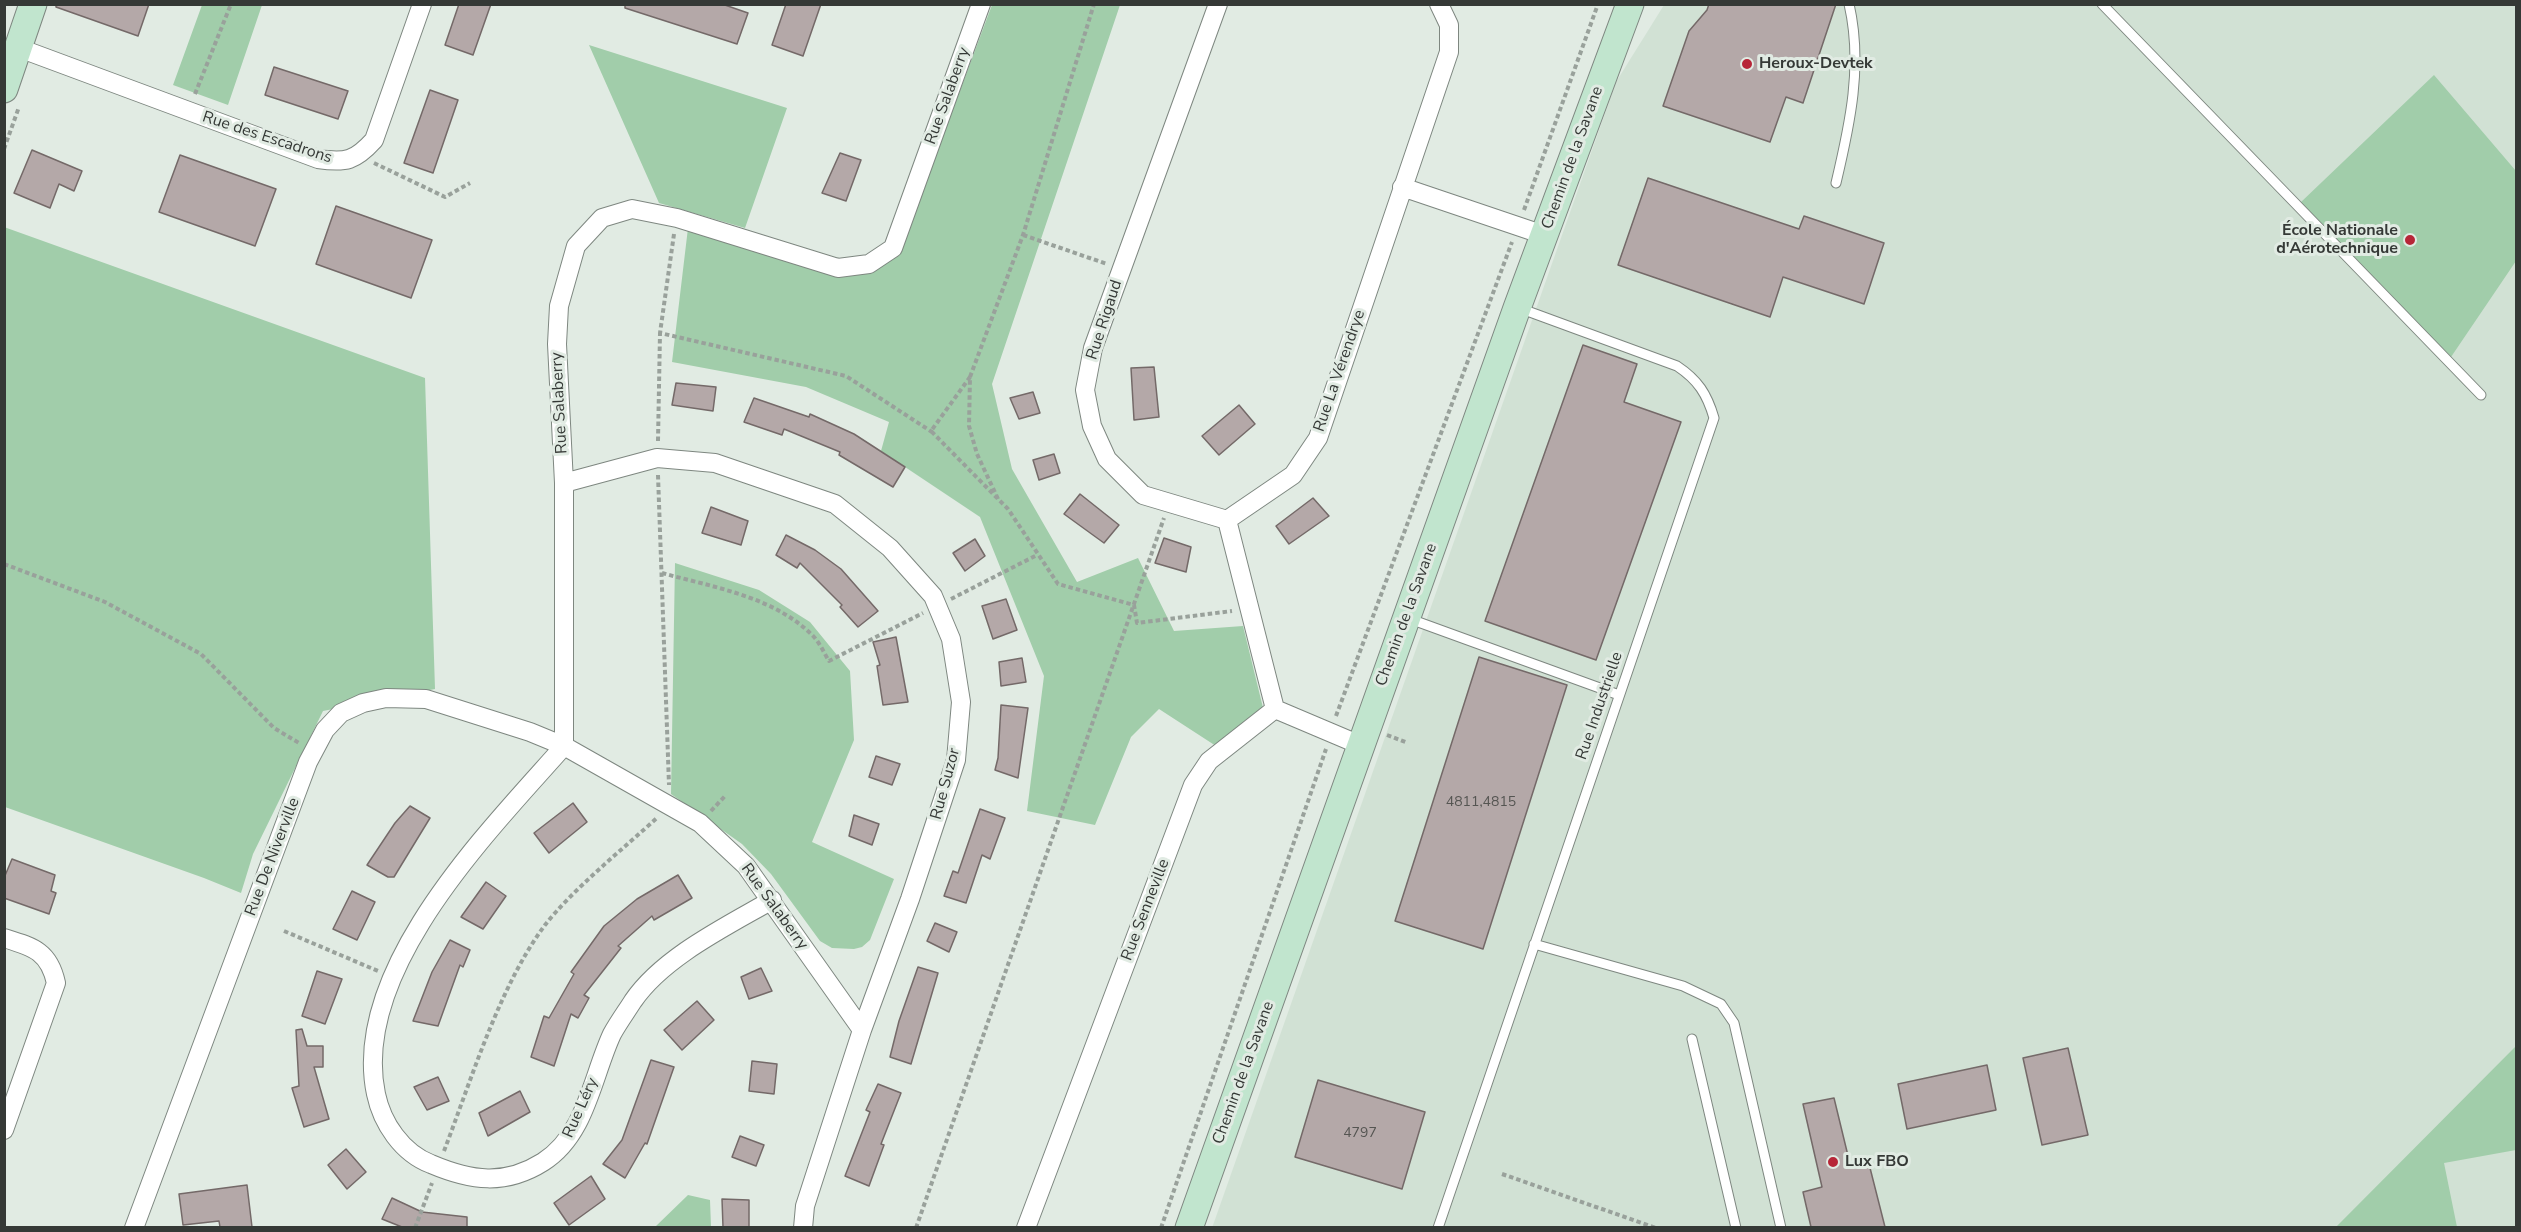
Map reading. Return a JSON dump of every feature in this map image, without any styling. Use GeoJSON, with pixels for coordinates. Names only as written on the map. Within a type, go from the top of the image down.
{"type":"FeatureCollection","features":[{"type":"Feature","properties":{"kind":"street"},"geometry":{"type":"LineString","coordinates":[[4,89],[33,4]]}},
{"type":"Feature","properties":{"kind":"street"},"geometry":{"type":"LineString","coordinates":[[359,156],[374,140],[423,4]]}},
{"type":"Feature","properties":{"kind":"street","name":"Rue Salaberry"},"geometry":{"type":"LineString","coordinates":[[862,1030],[746,866],[700,823],[564,746],[564,483],[557,334],[559,306],[576,246],[602,218],[632,209],[677,218],[838,268],[868,264],[893,248],[981,4]]}},
{"type":"Feature","properties":{"kind":"street","name":"Rue Rigaud"},"geometry":{"type":"LineString","coordinates":[[1218,4],[1093,348],[1085,390],[1092,426],[1107,459],[1143,495],[1227,520]]}},
{"type":"Feature","properties":{"kind":"street","name":"Rue La Vérendrye"},"geometry":{"type":"LineString","coordinates":[[1227,520],[1293,475],[1318,438],[1449,52],[1449,25],[1439,4]]}},
{"type":"Feature","properties":{"kind":"street","name":"Chemin de la Savane"},"geometry":{"type":"LineString","coordinates":[[1189,1227],[1370,739],[1406,618],[1517,308],[1630,4]]}},
{"type":"Feature","properties":{"kind":"street","name":"Rue des Escadrons"},"geometry":{"type":"LineString","coordinates":[[19,48],[318,159],[339,162],[359,156]]}},
{"type":"Feature","properties":{"kind":"street"},"geometry":{"type":"LineString","coordinates":[[1402,187],[1544,235]]}},
{"type":"Feature","properties":{"kind":"street","name":"Rue Suzor"},"geometry":{"type":"LineString","coordinates":[[564,483],[657,458],[715,463],[835,504],[890,548],[933,596],[951,639],[961,702],[956,760],[910,899],[862,1030],[805,1206],[803,1227]]}},
{"type":"Feature","properties":{"kind":"street"},"geometry":{"type":"LineString","coordinates":[[1227,520],[1275,709],[1370,739]]}},
{"type":"Feature","properties":{"kind":"street","name":"Rue De Niverville"},"geometry":{"type":"LineString","coordinates":[[134,1227],[314,752],[325,730],[341,713],[363,703],[386,698],[426,699],[530,732],[564,746]]}},
{"type":"Feature","properties":{"kind":"street","name":"Rue Senneville"},"geometry":{"type":"LineString","coordinates":[[1026,1227],[1193,785],[1209,761],[1275,709]]}},
{"type":"Feature","properties":{"kind":"street","name":"Rue Léry"},"geometry":{"type":"LineString","coordinates":[[564,746],[463,861],[424,916],[393,977],[375,1030],[372,1074],[379,1108],[394,1136],[426,1162],[455,1174],[492,1180],[519,1174],[543,1162],[565,1145],[578,1123],[613,1033],[635,998],[665,968],[716,933],[772,900]]}},
{"type":"Feature","properties":{"kind":"street"},"geometry":{"type":"LineString","coordinates":[[4,938],[33,947],[45,956],[53,967],[56,982],[4,1130]]}},
{"type":"Feature","properties":{"kind":"lane"},"geometry":{"type":"LineString","coordinates":[[1836,183],[1851,120],[1855,78],[1855,50],[1849,4]]}},
{"type":"Feature","properties":{"kind":"lane"},"geometry":{"type":"LineString","coordinates":[[2102,4],[2481,395]]}},
{"type":"Feature","properties":{"kind":"lane","name":"Rue Industrielle"},"geometry":{"type":"LineString","coordinates":[[1438,1227],[1714,418],[1705,393],[1692,377],[1677,366],[1517,308]]}},
{"type":"Feature","properties":{"kind":"lane"},"geometry":{"type":"LineString","coordinates":[[1406,618],[1619,695]]}},
{"type":"Feature","properties":{"kind":"lane"},"geometry":{"type":"LineString","coordinates":[[1534,944],[1683,986],[1721,1005],[1734,1023],[1781,1227]]}},
{"type":"Feature","properties":{"kind":"lane"},"geometry":{"type":"LineString","coordinates":[[1692,1040],[1736,1227]]}},
{"type":"Feature","properties":{"kind":"path"},"geometry":{"type":"LineString","coordinates":[[188,112],[231,4]]}},
{"type":"Feature","properties":{"kind":"path"},"geometry":{"type":"LineString","coordinates":[[931,431],[970,377],[1023,235],[1094,4]]}},
{"type":"Feature","properties":{"kind":"path"},"geometry":{"type":"LineString","coordinates":[[1342,714],[1336,718],[1598,4]]}},
{"type":"Feature","properties":{"kind":"path"},"geometry":{"type":"LineString","coordinates":[[359,156],[445,196],[470,183]]}},
{"type":"Feature","properties":{"kind":"path"},"geometry":{"type":"LineString","coordinates":[[415,1227],[492,1026],[521,963],[546,925],[574,895],[670,806],[657,458],[660,333],[677,218]]}},
{"type":"Feature","properties":{"kind":"path"},"geometry":{"type":"LineString","coordinates":[[1023,235],[1122,269]]}},
{"type":"Feature","properties":{"kind":"path"},"geometry":{"type":"LineString","coordinates":[[660,333],[846,376],[931,431],[1008,509],[1036,555],[1058,584],[1134,605]]}},
{"type":"Feature","properties":{"kind":"path"},"geometry":{"type":"LineString","coordinates":[[970,377],[969,426],[977,454],[998,499]]}},
{"type":"Feature","properties":{"kind":"path"},"geometry":{"type":"LineString","coordinates":[[916,1227],[1169,503]]}},
{"type":"Feature","properties":{"kind":"path"},"geometry":{"type":"LineString","coordinates":[[662,573],[748,597],[788,615],[813,636],[829,662],[1036,555]]}},
{"type":"Feature","properties":{"kind":"path"},"geometry":{"type":"LineString","coordinates":[[4,564],[105,602],[201,654],[274,728],[314,752]]}},
{"type":"Feature","properties":{"kind":"path"},"geometry":{"type":"LineString","coordinates":[[1134,605],[1137,623],[1249,609]]}},
{"type":"Feature","properties":{"kind":"path"},"geometry":{"type":"LineString","coordinates":[[1370,739],[1408,743]]}},
{"type":"Feature","properties":{"kind":"path"},"geometry":{"type":"LineString","coordinates":[[1161,1227],[1326,749]]}},
{"type":"Feature","properties":{"kind":"path"},"geometry":{"type":"LineString","coordinates":[[284,931],[393,977]]}},
{"type":"Feature","properties":{"kind":"path"},"geometry":{"type":"LineString","coordinates":[[1502,1174],[1656,1227]]}},
{"type":"Feature","properties":{"kind":"shaded area"},"geometry":{"type":"Polygon","coordinates":[[[1664,5],[2516,5],[2516,1227],[1212,1228],[1616,82],[1664,5]]]}},
{"type":"Feature","properties":{"kind":"green space"},"geometry":{"type":"Polygon","coordinates":[[[202,5],[262,5],[228,105],[173,85],[202,5]]]}},
{"type":"Feature","properties":{"kind":"green space"},"geometry":{"type":"Polygon","coordinates":[[[992,5],[1120,5],[992,384],[1012,469],[1077,582],[1138,558],[1174,631],[1243,626],[1265,716],[1216,746],[1159,709],[1131,737],[1095,825],[1027,811],[1044,676],[980,517],[881,451],[889,422],[806,387],[672,362],[688,228],[845,277],[878,269],[900,251],[992,5]]]}},
{"type":"Feature","properties":{"kind":"green space"},"geometry":{"type":"Polygon","coordinates":[[[589,45],[787,108],[745,228],[659,203],[589,45]]]}},
{"type":"Feature","properties":{"kind":"green space","name":"École Nationale d'Aérotechnique"},"geometry":{"type":"Polygon","coordinates":[[[2434,75],[2516,171],[2516,261],[2451,357],[2300,203],[2434,75]]]}},
{"type":"Feature","properties":{"kind":"green space"},"geometry":{"type":"Polygon","coordinates":[[[4,227],[425,378],[435,689],[323,711],[253,854],[241,893],[5,807],[4,227]]]}},
{"type":"Feature","properties":{"kind":"green space"},"geometry":{"type":"Polygon","coordinates":[[[675,563],[759,590],[810,622],[850,671],[854,740],[812,842],[894,879],[870,940],[862,947],[832,948],[820,941],[771,874],[742,844],[671,794],[675,563]]]}},
{"type":"Feature","properties":{"kind":"green space"},"geometry":{"type":"Polygon","coordinates":[[[2516,1046],[2516,1150],[2444,1163],[2457,1227],[2336,1227],[2516,1046]]]}},
{"type":"Feature","properties":{"kind":"green space"},"geometry":{"type":"Polygon","coordinates":[[[688,1195],[710,1200],[711,1227],[655,1227],[688,1195]]]}},
{"type":"Feature","properties":{"kind":"building"},"geometry":{"type":"Polygon","coordinates":[[[56,4],[149,4],[138,36],[56,7],[56,4]]]}},
{"type":"Feature","properties":{"kind":"building"},"geometry":{"type":"Polygon","coordinates":[[[459,4],[491,4],[473,55],[445,45],[459,4]]]}},
{"type":"Feature","properties":{"kind":"building"},"geometry":{"type":"Polygon","coordinates":[[[625,4],[722,4],[748,13],[737,44],[625,8],[625,4]]]}},
{"type":"Feature","properties":{"kind":"building"},"geometry":{"type":"Polygon","coordinates":[[[786,4],[821,4],[803,56],[772,45],[786,4]]]}},
{"type":"Feature","properties":{"kind":"building","name":"Heroux-Devtek"},"geometry":{"type":"Polygon","coordinates":[[[1709,4],[1836,4],[1803,103],[1786,97],[1770,142],[1663,106],[1689,31],[1707,10],[1709,4]]]}},
{"type":"Feature","properties":{"kind":"building"},"geometry":{"type":"Polygon","coordinates":[[[274,67],[348,91],[338,119],[265,95],[274,67]]]}},
{"type":"Feature","properties":{"kind":"building"},"geometry":{"type":"Polygon","coordinates":[[[430,90],[458,100],[433,173],[404,163],[430,90]]]}},
{"type":"Feature","properties":{"kind":"building"},"geometry":{"type":"Polygon","coordinates":[[[32,150],[82,171],[74,191],[59,184],[50,208],[14,193],[32,150]]]}},
{"type":"Feature","properties":{"kind":"building"},"geometry":{"type":"Polygon","coordinates":[[[840,153],[861,160],[846,201],[822,193],[840,153]]]}},
{"type":"Feature","properties":{"kind":"building"},"geometry":{"type":"Polygon","coordinates":[[[180,155],[276,189],[255,246],[159,212],[180,155]]]}},
{"type":"Feature","properties":{"kind":"building"},"geometry":{"type":"Polygon","coordinates":[[[1648,178],[1799,229],[1804,216],[1884,243],[1864,304],[1783,277],[1770,317],[1618,265],[1648,178]]]}},
{"type":"Feature","properties":{"kind":"building"},"geometry":{"type":"Polygon","coordinates":[[[336,206],[432,240],[411,298],[316,264],[336,206]]]}},
{"type":"Feature","properties":{"kind":"building"},"geometry":{"type":"Polygon","coordinates":[[[1583,345],[1637,364],[1624,402],[1681,422],[1596,660],[1485,621],[1583,345]]]}},
{"type":"Feature","properties":{"kind":"building"},"geometry":{"type":"Polygon","coordinates":[[[1154,367],[1159,417],[1134,420],[1131,368],[1154,367]]]}},
{"type":"Feature","properties":{"kind":"building"},"geometry":{"type":"Polygon","coordinates":[[[676,383],[716,387],[713,411],[672,405],[676,383]]]}},
{"type":"Feature","properties":{"kind":"building"},"geometry":{"type":"Polygon","coordinates":[[[1033,392],[1040,413],[1019,419],[1010,398],[1033,392]]]}},
{"type":"Feature","properties":{"kind":"building"},"geometry":{"type":"Polygon","coordinates":[[[754,398],[809,417],[810,414],[854,434],[905,467],[893,487],[839,455],[840,452],[784,429],[782,435],[744,422],[754,398]]]}},
{"type":"Feature","properties":{"kind":"building"},"geometry":{"type":"Polygon","coordinates":[[[1239,405],[1255,424],[1219,455],[1202,436],[1239,405]]]}},
{"type":"Feature","properties":{"kind":"building"},"geometry":{"type":"Polygon","coordinates":[[[1054,454],[1060,473],[1039,480],[1033,460],[1054,454]]]}},
{"type":"Feature","properties":{"kind":"building"},"geometry":{"type":"Polygon","coordinates":[[[1080,494],[1119,525],[1104,543],[1064,514],[1080,494]]]}},
{"type":"Feature","properties":{"kind":"building"},"geometry":{"type":"Polygon","coordinates":[[[1313,498],[1329,516],[1289,544],[1276,526],[1313,498]]]}},
{"type":"Feature","properties":{"kind":"building"},"geometry":{"type":"Polygon","coordinates":[[[711,507],[748,521],[741,545],[702,533],[711,507]]]}},
{"type":"Feature","properties":{"kind":"building"},"geometry":{"type":"Polygon","coordinates":[[[786,535],[815,550],[841,569],[878,611],[858,627],[840,607],[842,605],[800,563],[797,568],[776,555],[786,535]]]}},
{"type":"Feature","properties":{"kind":"building"},"geometry":{"type":"Polygon","coordinates":[[[1164,538],[1191,547],[1186,572],[1155,563],[1164,538]]]}},
{"type":"Feature","properties":{"kind":"building"},"geometry":{"type":"Polygon","coordinates":[[[975,539],[985,556],[965,571],[953,553],[975,539]]]}},
{"type":"Feature","properties":{"kind":"building"},"geometry":{"type":"Polygon","coordinates":[[[1006,599],[1017,630],[993,639],[982,606],[1006,599]]]}},
{"type":"Feature","properties":{"kind":"building"},"geometry":{"type":"Polygon","coordinates":[[[896,637],[908,702],[883,705],[877,666],[880,665],[873,642],[896,637]]]}},
{"type":"Feature","properties":{"kind":"building"},"geometry":{"type":"Polygon","coordinates":[[[1479,657],[1567,685],[1483,949],[1395,921],[1479,657]]]}},
{"type":"Feature","properties":{"kind":"building"},"geometry":{"type":"Polygon","coordinates":[[[1022,658],[1026,682],[1001,686],[999,662],[1022,658]]]}},
{"type":"Feature","properties":{"kind":"building"},"geometry":{"type":"Polygon","coordinates":[[[1001,705],[1028,708],[1018,778],[995,770],[998,758],[1001,705]]]}},
{"type":"Feature","properties":{"kind":"building"},"geometry":{"type":"Polygon","coordinates":[[[876,756],[900,764],[892,785],[869,777],[876,756]]]}},
{"type":"Feature","properties":{"kind":"building"},"geometry":{"type":"Polygon","coordinates":[[[573,803],[587,822],[549,853],[534,833],[573,803]]]}},
{"type":"Feature","properties":{"kind":"building"},"geometry":{"type":"Polygon","coordinates":[[[410,806],[430,818],[394,877],[388,877],[367,865],[395,823],[410,806]]]}},
{"type":"Feature","properties":{"kind":"building"},"geometry":{"type":"Polygon","coordinates":[[[980,809],[1005,818],[990,859],[982,855],[966,903],[944,896],[953,871],[958,873],[980,809]]]}},
{"type":"Feature","properties":{"kind":"building"},"geometry":{"type":"Polygon","coordinates":[[[854,815],[879,824],[872,845],[849,836],[854,815]]]}},
{"type":"Feature","properties":{"kind":"building"},"geometry":{"type":"Polygon","coordinates":[[[12,859],[55,875],[51,891],[56,893],[49,914],[4,898],[4,878],[12,859]]]}},
{"type":"Feature","properties":{"kind":"building"},"geometry":{"type":"Polygon","coordinates":[[[678,875],[692,898],[654,920],[652,916],[618,946],[621,948],[584,995],[589,998],[578,1018],[571,1014],[554,1066],[531,1057],[544,1016],[549,1018],[574,974],[571,972],[604,926],[637,899],[678,875]]]}},
{"type":"Feature","properties":{"kind":"building"},"geometry":{"type":"Polygon","coordinates":[[[486,882],[506,896],[483,929],[461,917],[486,882]]]}},
{"type":"Feature","properties":{"kind":"building"},"geometry":{"type":"Polygon","coordinates":[[[352,891],[375,902],[357,940],[333,929],[352,891]]]}},
{"type":"Feature","properties":{"kind":"building"},"geometry":{"type":"Polygon","coordinates":[[[935,923],[957,932],[949,952],[927,941],[935,923]]]}},
{"type":"Feature","properties":{"kind":"building"},"geometry":{"type":"Polygon","coordinates":[[[450,940],[470,950],[463,967],[460,965],[438,1026],[413,1021],[432,972],[450,940]]]}},
{"type":"Feature","properties":{"kind":"building"},"geometry":{"type":"Polygon","coordinates":[[[918,967],[938,973],[911,1064],[890,1057],[899,1021],[918,967]]]}},
{"type":"Feature","properties":{"kind":"building"},"geometry":{"type":"Polygon","coordinates":[[[761,968],[772,991],[749,999],[741,977],[761,968]]]}},
{"type":"Feature","properties":{"kind":"building"},"geometry":{"type":"Polygon","coordinates":[[[317,971],[342,979],[325,1024],[302,1016],[317,971]]]}},
{"type":"Feature","properties":{"kind":"building"},"geometry":{"type":"Polygon","coordinates":[[[697,1001],[714,1020],[682,1050],[664,1030],[697,1001]]]}},
{"type":"Feature","properties":{"kind":"building"},"geometry":{"type":"Polygon","coordinates":[[[302,1029],[307,1046],[323,1046],[323,1067],[314,1067],[329,1119],[304,1127],[292,1088],[299,1086],[296,1030],[302,1029]]]}},
{"type":"Feature","properties":{"kind":"building"},"geometry":{"type":"Polygon","coordinates":[[[2068,1048],[2088,1135],[2042,1145],[2023,1058],[2068,1048]]]}},
{"type":"Feature","properties":{"kind":"building"},"geometry":{"type":"Polygon","coordinates":[[[651,1060],[674,1067],[647,1144],[645,1143],[625,1178],[603,1164],[622,1140],[651,1060]]]}},
{"type":"Feature","properties":{"kind":"building"},"geometry":{"type":"Polygon","coordinates":[[[752,1061],[777,1064],[774,1094],[749,1091],[752,1061]]]}},
{"type":"Feature","properties":{"kind":"building"},"geometry":{"type":"Polygon","coordinates":[[[1987,1065],[1996,1110],[1907,1129],[1898,1084],[1987,1065]]]}},
{"type":"Feature","properties":{"kind":"building"},"geometry":{"type":"Polygon","coordinates":[[[438,1077],[449,1101],[427,1110],[414,1087],[438,1077]]]}},
{"type":"Feature","properties":{"kind":"building"},"geometry":{"type":"Polygon","coordinates":[[[1318,1080],[1425,1112],[1402,1189],[1295,1157],[1318,1080]]]}},
{"type":"Feature","properties":{"kind":"building"},"geometry":{"type":"Polygon","coordinates":[[[878,1084],[901,1093],[881,1144],[884,1145],[869,1186],[845,1176],[870,1112],[866,1110],[878,1084]]]}},
{"type":"Feature","properties":{"kind":"building"},"geometry":{"type":"Polygon","coordinates":[[[520,1091],[530,1112],[488,1136],[479,1113],[520,1091]]]}},
{"type":"Feature","properties":{"kind":"building","name":"Lux FBO"},"geometry":{"type":"Polygon","coordinates":[[[1834,1098],[1850,1164],[1868,1160],[1885,1227],[1811,1227],[1803,1192],[1822,1187],[1803,1104],[1834,1098]]]}},
{"type":"Feature","properties":{"kind":"building"},"geometry":{"type":"Polygon","coordinates":[[[740,1136],[764,1145],[756,1166],[732,1157],[740,1136]]]}},
{"type":"Feature","properties":{"kind":"building"},"geometry":{"type":"Polygon","coordinates":[[[346,1149],[366,1172],[347,1189],[328,1165],[346,1149]]]}},
{"type":"Feature","properties":{"kind":"building"},"geometry":{"type":"Polygon","coordinates":[[[591,1176],[605,1199],[569,1225],[554,1203],[591,1176]]]}},
{"type":"Feature","properties":{"kind":"building"},"geometry":{"type":"Polygon","coordinates":[[[247,1185],[252,1227],[220,1227],[219,1221],[183,1225],[179,1194],[247,1185]]]}},
{"type":"Feature","properties":{"kind":"building"},"geometry":{"type":"Polygon","coordinates":[[[392,1198],[422,1212],[467,1217],[467,1227],[402,1227],[382,1219],[392,1198]]]}},
{"type":"Feature","properties":{"kind":"building"},"geometry":{"type":"Polygon","coordinates":[[[722,1199],[749,1200],[749,1227],[723,1227],[722,1199]]]}},
{"type":"Feature","properties":{"kind":"place","name":"Heroux-Devtek"},"geometry":{"type":"Point","coordinates":[1747,64]}},
{"type":"Feature","properties":{"kind":"place","name":"École Nationale d'Aérotechnique"},"geometry":{"type":"Point","coordinates":[2410,240]}},
{"type":"Feature","properties":{"kind":"place","name":"Lux FBO"},"geometry":{"type":"Point","coordinates":[1833,1162]}}]}
